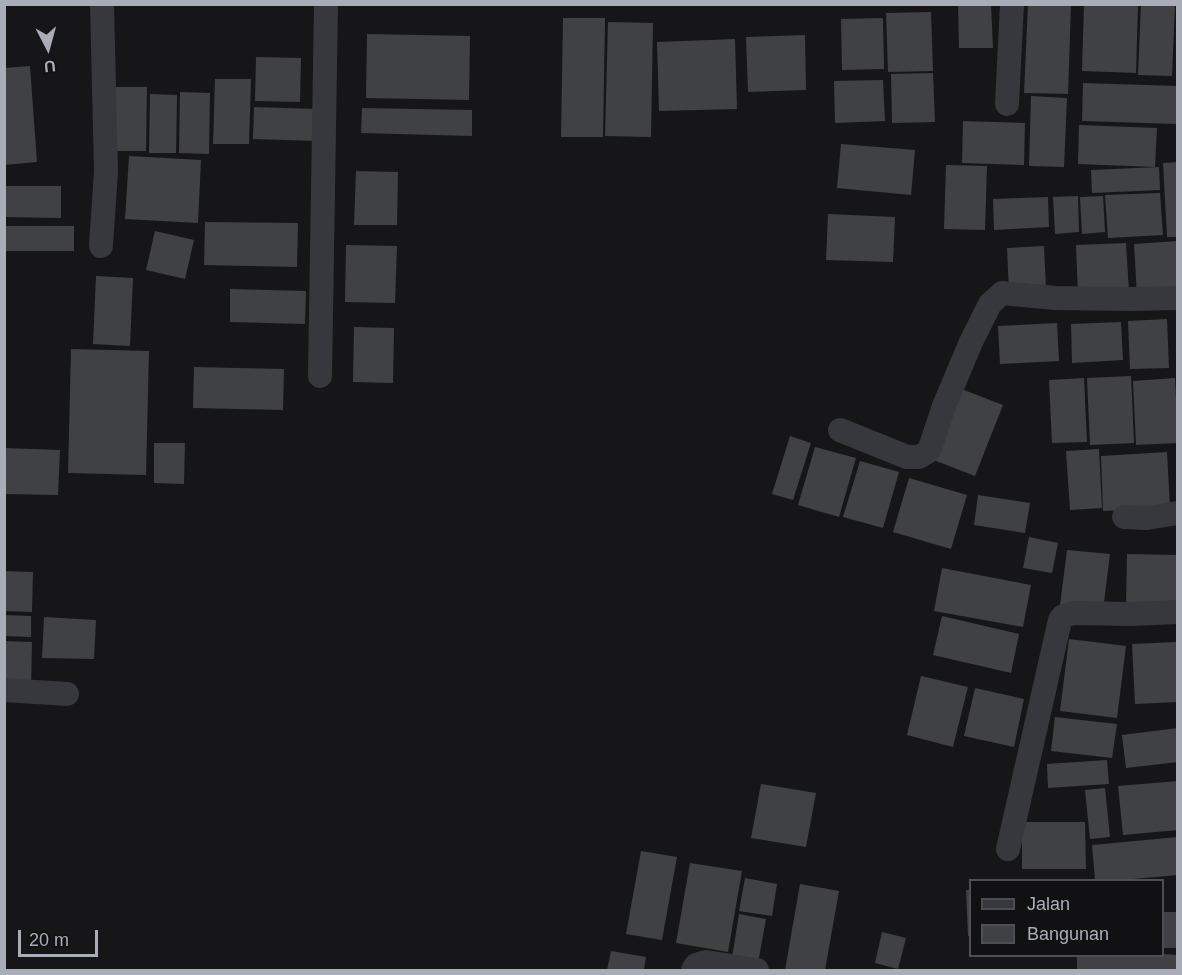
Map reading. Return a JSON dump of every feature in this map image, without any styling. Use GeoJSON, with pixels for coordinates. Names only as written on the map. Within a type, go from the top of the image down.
{"type":"FeatureCollection","features":[{"type":"Feature","properties":{"kind":"street"},"geometry":{"type":"LineString","coordinates":[[100,246],[106,171],[102,4]]}},
{"type":"Feature","properties":{"kind":"street"},"geometry":{"type":"LineString","coordinates":[[320,376],[326,4]]}},
{"type":"Feature","properties":{"kind":"street"},"geometry":{"type":"LineString","coordinates":[[1007,104],[1012,4]]}},
{"type":"Feature","properties":{"kind":"street"},"geometry":{"type":"LineString","coordinates":[[840,430],[907,457],[919,457],[929,451],[944,406],[971,342],[990,304],[1002,294],[1055,298],[1178,298]]}},
{"type":"Feature","properties":{"kind":"street"},"geometry":{"type":"LineString","coordinates":[[1124,517],[1147,518],[1178,513]]}},
{"type":"Feature","properties":{"kind":"street"},"geometry":{"type":"LineString","coordinates":[[1008,849],[1060,620],[1063,616],[1074,613],[1178,612]]}},
{"type":"Feature","properties":{"kind":"street"},"geometry":{"type":"LineString","coordinates":[[4,690],[67,694]]}},
{"type":"Feature","properties":{"kind":"street"},"geometry":{"type":"LineString","coordinates":[[693,970],[696,965],[706,962],[757,970]]}},
{"type":"Feature","properties":{"kind":"building"},"geometry":{"type":"Polygon","coordinates":[[[958,4],[991,4],[993,48],[959,48],[958,4]]]}},
{"type":"Feature","properties":{"kind":"building"},"geometry":{"type":"Polygon","coordinates":[[[1028,4],[1071,5],[1068,94],[1024,93],[1028,4]]]}},
{"type":"Feature","properties":{"kind":"building"},"geometry":{"type":"Polygon","coordinates":[[[1084,4],[1138,4],[1136,73],[1082,71],[1084,4]]]}},
{"type":"Feature","properties":{"kind":"building"},"geometry":{"type":"Polygon","coordinates":[[[1141,4],[1175,4],[1172,76],[1138,75],[1141,4]]]}},
{"type":"Feature","properties":{"kind":"building"},"geometry":{"type":"Polygon","coordinates":[[[931,12],[933,71],[888,72],[886,13],[931,12]]]}},
{"type":"Feature","properties":{"kind":"building"},"geometry":{"type":"Polygon","coordinates":[[[563,18],[605,18],[603,137],[561,137],[563,18]]]}},
{"type":"Feature","properties":{"kind":"building"},"geometry":{"type":"Polygon","coordinates":[[[883,18],[884,69],[842,70],[841,19],[883,18]]]}},
{"type":"Feature","properties":{"kind":"building"},"geometry":{"type":"Polygon","coordinates":[[[608,22],[653,23],[651,137],[605,136],[608,22]]]}},
{"type":"Feature","properties":{"kind":"building"},"geometry":{"type":"Polygon","coordinates":[[[367,34],[470,36],[469,100],[366,98],[367,34]]]}},
{"type":"Feature","properties":{"kind":"building"},"geometry":{"type":"Polygon","coordinates":[[[805,35],[806,90],[748,92],[746,37],[805,35]]]}},
{"type":"Feature","properties":{"kind":"building"},"geometry":{"type":"Polygon","coordinates":[[[735,39],[737,109],[659,111],[657,42],[735,39]]]}},
{"type":"Feature","properties":{"kind":"building"},"geometry":{"type":"Polygon","coordinates":[[[256,57],[301,58],[300,102],[255,101],[256,57]]]}},
{"type":"Feature","properties":{"kind":"building"},"geometry":{"type":"Polygon","coordinates":[[[30,66],[37,162],[4,165],[4,68],[30,66]]]}},
{"type":"Feature","properties":{"kind":"building"},"geometry":{"type":"Polygon","coordinates":[[[933,73],[935,122],[892,123],[891,74],[933,73]]]}},
{"type":"Feature","properties":{"kind":"building"},"geometry":{"type":"Polygon","coordinates":[[[215,79],[251,79],[249,144],[213,144],[215,79]]]}},
{"type":"Feature","properties":{"kind":"building"},"geometry":{"type":"Polygon","coordinates":[[[883,80],[885,121],[835,123],[834,81],[883,80]]]}},
{"type":"Feature","properties":{"kind":"building"},"geometry":{"type":"Polygon","coordinates":[[[1083,83],[1178,86],[1178,124],[1082,121],[1083,83]]]}},
{"type":"Feature","properties":{"kind":"building"},"geometry":{"type":"Polygon","coordinates":[[[115,87],[147,87],[146,151],[114,151],[115,87]]]}},
{"type":"Feature","properties":{"kind":"building"},"geometry":{"type":"Polygon","coordinates":[[[180,92],[210,93],[209,154],[179,153],[180,92]]]}},
{"type":"Feature","properties":{"kind":"building"},"geometry":{"type":"Polygon","coordinates":[[[150,94],[177,95],[176,153],[149,153],[150,94]]]}},
{"type":"Feature","properties":{"kind":"building"},"geometry":{"type":"Polygon","coordinates":[[[1031,96],[1067,98],[1064,167],[1029,166],[1031,96]]]}},
{"type":"Feature","properties":{"kind":"building"},"geometry":{"type":"Polygon","coordinates":[[[254,107],[316,109],[316,141],[253,139],[254,107]]]}},
{"type":"Feature","properties":{"kind":"building"},"geometry":{"type":"Polygon","coordinates":[[[362,108],[472,110],[472,136],[361,133],[362,108]]]}},
{"type":"Feature","properties":{"kind":"building"},"geometry":{"type":"Polygon","coordinates":[[[963,121],[1025,123],[1024,165],[962,163],[963,121]]]}},
{"type":"Feature","properties":{"kind":"building"},"geometry":{"type":"Polygon","coordinates":[[[1079,125],[1157,128],[1155,167],[1078,164],[1079,125]]]}},
{"type":"Feature","properties":{"kind":"building"},"geometry":{"type":"Polygon","coordinates":[[[841,144],[915,150],[911,195],[837,188],[841,144]]]}},
{"type":"Feature","properties":{"kind":"building"},"geometry":{"type":"Polygon","coordinates":[[[129,156],[201,160],[198,223],[125,219],[129,156]]]}},
{"type":"Feature","properties":{"kind":"building"},"geometry":{"type":"Polygon","coordinates":[[[1178,162],[1178,237],[1167,237],[1163,163],[1178,162]]]}},
{"type":"Feature","properties":{"kind":"building"},"geometry":{"type":"Polygon","coordinates":[[[946,165],[987,166],[985,230],[944,229],[946,165]]]}},
{"type":"Feature","properties":{"kind":"building"},"geometry":{"type":"Polygon","coordinates":[[[1159,167],[1160,190],[1092,193],[1091,170],[1159,167]]]}},
{"type":"Feature","properties":{"kind":"building"},"geometry":{"type":"Polygon","coordinates":[[[356,171],[398,172],[397,225],[354,225],[356,171]]]}},
{"type":"Feature","properties":{"kind":"building"},"geometry":{"type":"Polygon","coordinates":[[[4,186],[61,186],[61,218],[4,217],[4,186]]]}},
{"type":"Feature","properties":{"kind":"building"},"geometry":{"type":"Polygon","coordinates":[[[1160,193],[1163,235],[1108,238],[1105,195],[1160,193]]]}},
{"type":"Feature","properties":{"kind":"building"},"geometry":{"type":"Polygon","coordinates":[[[1078,196],[1079,232],[1055,234],[1053,197],[1078,196]]]}},
{"type":"Feature","properties":{"kind":"building"},"geometry":{"type":"Polygon","coordinates":[[[1103,196],[1105,232],[1082,234],[1080,197],[1103,196]]]}},
{"type":"Feature","properties":{"kind":"building"},"geometry":{"type":"Polygon","coordinates":[[[1048,197],[1049,227],[994,230],[993,199],[1048,197]]]}},
{"type":"Feature","properties":{"kind":"building"},"geometry":{"type":"Polygon","coordinates":[[[828,214],[895,217],[893,262],[826,260],[828,214]]]}},
{"type":"Feature","properties":{"kind":"building"},"geometry":{"type":"Polygon","coordinates":[[[205,222],[298,223],[297,267],[204,265],[205,222]]]}},
{"type":"Feature","properties":{"kind":"building"},"geometry":{"type":"Polygon","coordinates":[[[4,226],[74,226],[74,251],[4,251],[4,226]]]}},
{"type":"Feature","properties":{"kind":"building"},"geometry":{"type":"Polygon","coordinates":[[[155,231],[194,240],[185,279],[146,270],[155,231]]]}},
{"type":"Feature","properties":{"kind":"building"},"geometry":{"type":"Polygon","coordinates":[[[1178,241],[1178,294],[1137,296],[1134,244],[1178,241]]]}},
{"type":"Feature","properties":{"kind":"building"},"geometry":{"type":"Polygon","coordinates":[[[1126,243],[1129,292],[1078,294],[1076,245],[1126,243]]]}},
{"type":"Feature","properties":{"kind":"building"},"geometry":{"type":"Polygon","coordinates":[[[346,245],[397,246],[395,303],[345,302],[346,245]]]}},
{"type":"Feature","properties":{"kind":"building"},"geometry":{"type":"Polygon","coordinates":[[[1044,246],[1046,289],[1009,291],[1007,248],[1044,246]]]}},
{"type":"Feature","properties":{"kind":"building"},"geometry":{"type":"Polygon","coordinates":[[[96,276],[133,278],[130,346],[93,344],[96,276]]]}},
{"type":"Feature","properties":{"kind":"building"},"geometry":{"type":"Polygon","coordinates":[[[230,289],[306,291],[305,324],[230,322],[230,289]]]}},
{"type":"Feature","properties":{"kind":"building"},"geometry":{"type":"Polygon","coordinates":[[[1167,319],[1169,368],[1130,369],[1128,321],[1167,319]]]}},
{"type":"Feature","properties":{"kind":"building"},"geometry":{"type":"Polygon","coordinates":[[[1121,322],[1123,360],[1072,363],[1071,324],[1121,322]]]}},
{"type":"Feature","properties":{"kind":"building"},"geometry":{"type":"Polygon","coordinates":[[[1057,323],[1059,361],[1000,364],[998,326],[1057,323]]]}},
{"type":"Feature","properties":{"kind":"building"},"geometry":{"type":"Polygon","coordinates":[[[354,327],[394,328],[393,383],[353,382],[354,327]]]}},
{"type":"Feature","properties":{"kind":"building"},"geometry":{"type":"Polygon","coordinates":[[[71,349],[149,351],[146,475],[68,473],[71,349]]]}},
{"type":"Feature","properties":{"kind":"building"},"geometry":{"type":"Polygon","coordinates":[[[194,367],[284,369],[283,410],[193,408],[194,367]]]}},
{"type":"Feature","properties":{"kind":"building"},"geometry":{"type":"Polygon","coordinates":[[[1131,376],[1134,443],[1090,445],[1087,378],[1131,376]]]}},
{"type":"Feature","properties":{"kind":"building"},"geometry":{"type":"Polygon","coordinates":[[[1084,378],[1087,442],[1052,443],[1049,380],[1084,378]]]}},
{"type":"Feature","properties":{"kind":"building"},"geometry":{"type":"Polygon","coordinates":[[[1175,378],[1178,443],[1136,445],[1133,381],[1175,378]]]}},
{"type":"Feature","properties":{"kind":"building"},"geometry":{"type":"Polygon","coordinates":[[[959,388],[1003,405],[975,476],[931,459],[959,388]]]}},
{"type":"Feature","properties":{"kind":"building"},"geometry":{"type":"Polygon","coordinates":[[[790,436],[811,443],[793,500],[772,494],[790,436]]]}},
{"type":"Feature","properties":{"kind":"building"},"geometry":{"type":"Polygon","coordinates":[[[154,443],[185,443],[184,484],[154,483],[154,443]]]}},
{"type":"Feature","properties":{"kind":"building"},"geometry":{"type":"Polygon","coordinates":[[[815,447],[856,458],[839,517],[798,505],[815,447]]]}},
{"type":"Feature","properties":{"kind":"building"},"geometry":{"type":"Polygon","coordinates":[[[4,448],[60,450],[58,495],[4,494],[4,448]]]}},
{"type":"Feature","properties":{"kind":"building"},"geometry":{"type":"Polygon","coordinates":[[[1099,449],[1102,508],[1070,510],[1066,451],[1099,449]]]}},
{"type":"Feature","properties":{"kind":"building"},"geometry":{"type":"Polygon","coordinates":[[[1167,452],[1170,508],[1103,511],[1101,456],[1167,452]]]}},
{"type":"Feature","properties":{"kind":"building"},"geometry":{"type":"Polygon","coordinates":[[[860,461],[899,472],[883,528],[843,517],[860,461]]]}},
{"type":"Feature","properties":{"kind":"building"},"geometry":{"type":"Polygon","coordinates":[[[909,478],[967,495],[951,549],[893,532],[909,478]]]}},
{"type":"Feature","properties":{"kind":"building"},"geometry":{"type":"Polygon","coordinates":[[[978,495],[1030,503],[1025,533],[974,525],[978,495]]]}},
{"type":"Feature","properties":{"kind":"building"},"geometry":{"type":"Polygon","coordinates":[[[1029,537],[1058,543],[1052,573],[1023,568],[1029,537]]]}},
{"type":"Feature","properties":{"kind":"building"},"geometry":{"type":"Polygon","coordinates":[[[1067,550],[1110,554],[1103,610],[1060,605],[1067,550]]]}},
{"type":"Feature","properties":{"kind":"building"},"geometry":{"type":"Polygon","coordinates":[[[1127,554],[1178,555],[1178,607],[1126,606],[1127,554]]]}},
{"type":"Feature","properties":{"kind":"building"},"geometry":{"type":"Polygon","coordinates":[[[942,568],[1031,585],[1023,627],[934,611],[942,568]]]}},
{"type":"Feature","properties":{"kind":"building"},"geometry":{"type":"Polygon","coordinates":[[[4,571],[33,572],[32,612],[4,611],[4,571]]]}},
{"type":"Feature","properties":{"kind":"building"},"geometry":{"type":"Polygon","coordinates":[[[4,615],[31,616],[31,637],[4,636],[4,615]]]}},
{"type":"Feature","properties":{"kind":"building"},"geometry":{"type":"Polygon","coordinates":[[[942,616],[1019,634],[1011,673],[933,655],[942,616]]]}},
{"type":"Feature","properties":{"kind":"building"},"geometry":{"type":"Polygon","coordinates":[[[44,617],[96,620],[94,659],[42,658],[44,617]]]}},
{"type":"Feature","properties":{"kind":"building"},"geometry":{"type":"Polygon","coordinates":[[[1069,639],[1126,646],[1117,718],[1060,711],[1069,639]]]}},
{"type":"Feature","properties":{"kind":"building"},"geometry":{"type":"Polygon","coordinates":[[[4,641],[32,642],[31,688],[4,687],[4,641]]]}},
{"type":"Feature","properties":{"kind":"building"},"geometry":{"type":"Polygon","coordinates":[[[1176,642],[1178,702],[1135,704],[1132,644],[1176,642]]]}},
{"type":"Feature","properties":{"kind":"building"},"geometry":{"type":"Polygon","coordinates":[[[921,676],[968,687],[953,747],[907,735],[921,676]]]}},
{"type":"Feature","properties":{"kind":"building"},"geometry":{"type":"Polygon","coordinates":[[[975,688],[1024,699],[1014,747],[964,736],[975,688]]]}},
{"type":"Feature","properties":{"kind":"building"},"geometry":{"type":"Polygon","coordinates":[[[1055,717],[1117,724],[1112,758],[1051,751],[1055,717]]]}},
{"type":"Feature","properties":{"kind":"building"},"geometry":{"type":"Polygon","coordinates":[[[1178,728],[1178,762],[1126,768],[1122,735],[1178,728]]]}},
{"type":"Feature","properties":{"kind":"building"},"geometry":{"type":"Polygon","coordinates":[[[1107,760],[1109,784],[1048,788],[1047,764],[1107,760]]]}},
{"type":"Feature","properties":{"kind":"building"},"geometry":{"type":"Polygon","coordinates":[[[1178,781],[1178,830],[1123,835],[1118,786],[1178,781]]]}},
{"type":"Feature","properties":{"kind":"building"},"geometry":{"type":"Polygon","coordinates":[[[761,784],[816,793],[806,847],[751,838],[761,784]]]}},
{"type":"Feature","properties":{"kind":"building"},"geometry":{"type":"Polygon","coordinates":[[[1105,788],[1110,837],[1090,839],[1085,790],[1105,788]]]}},
{"type":"Feature","properties":{"kind":"building"},"geometry":{"type":"Polygon","coordinates":[[[1022,822],[1085,822],[1086,869],[1022,869],[1022,822]]]}},
{"type":"Feature","properties":{"kind":"building"},"geometry":{"type":"Polygon","coordinates":[[[1178,837],[1178,875],[1132,879],[1095,879],[1092,845],[1178,837]]]}},
{"type":"Feature","properties":{"kind":"building"},"geometry":{"type":"Polygon","coordinates":[[[641,851],[677,857],[662,940],[626,934],[641,851]]]}},
{"type":"Feature","properties":{"kind":"building"},"geometry":{"type":"Polygon","coordinates":[[[690,863],[742,871],[728,952],[676,943],[690,863]]]}},
{"type":"Feature","properties":{"kind":"building"},"geometry":{"type":"Polygon","coordinates":[[[745,878],[777,884],[772,916],[739,911],[745,878]]]}},
{"type":"Feature","properties":{"kind":"building"},"geometry":{"type":"Polygon","coordinates":[[[800,884],[839,891],[825,970],[785,970],[800,884]]]}},
{"type":"Feature","properties":{"kind":"building"},"geometry":{"type":"Polygon","coordinates":[[[966,890],[969,890],[968,936],[966,890]]]}},
{"type":"Feature","properties":{"kind":"building"},"geometry":{"type":"Polygon","coordinates":[[[1164,912],[1178,912],[1178,948],[1164,948],[1164,912]]]}},
{"type":"Feature","properties":{"kind":"building"},"geometry":{"type":"Polygon","coordinates":[[[739,914],[766,919],[758,963],[732,958],[739,914]]]}},
{"type":"Feature","properties":{"kind":"building"},"geometry":{"type":"Polygon","coordinates":[[[882,932],[906,938],[898,969],[875,963],[882,932]]]}},
{"type":"Feature","properties":{"kind":"building"},"geometry":{"type":"Polygon","coordinates":[[[611,951],[646,957],[644,970],[607,970],[611,951]]]}},
{"type":"Feature","properties":{"kind":"building"},"geometry":{"type":"Polygon","coordinates":[[[1178,955],[1178,970],[1077,970],[1077,957],[1178,955]]]}}]}
